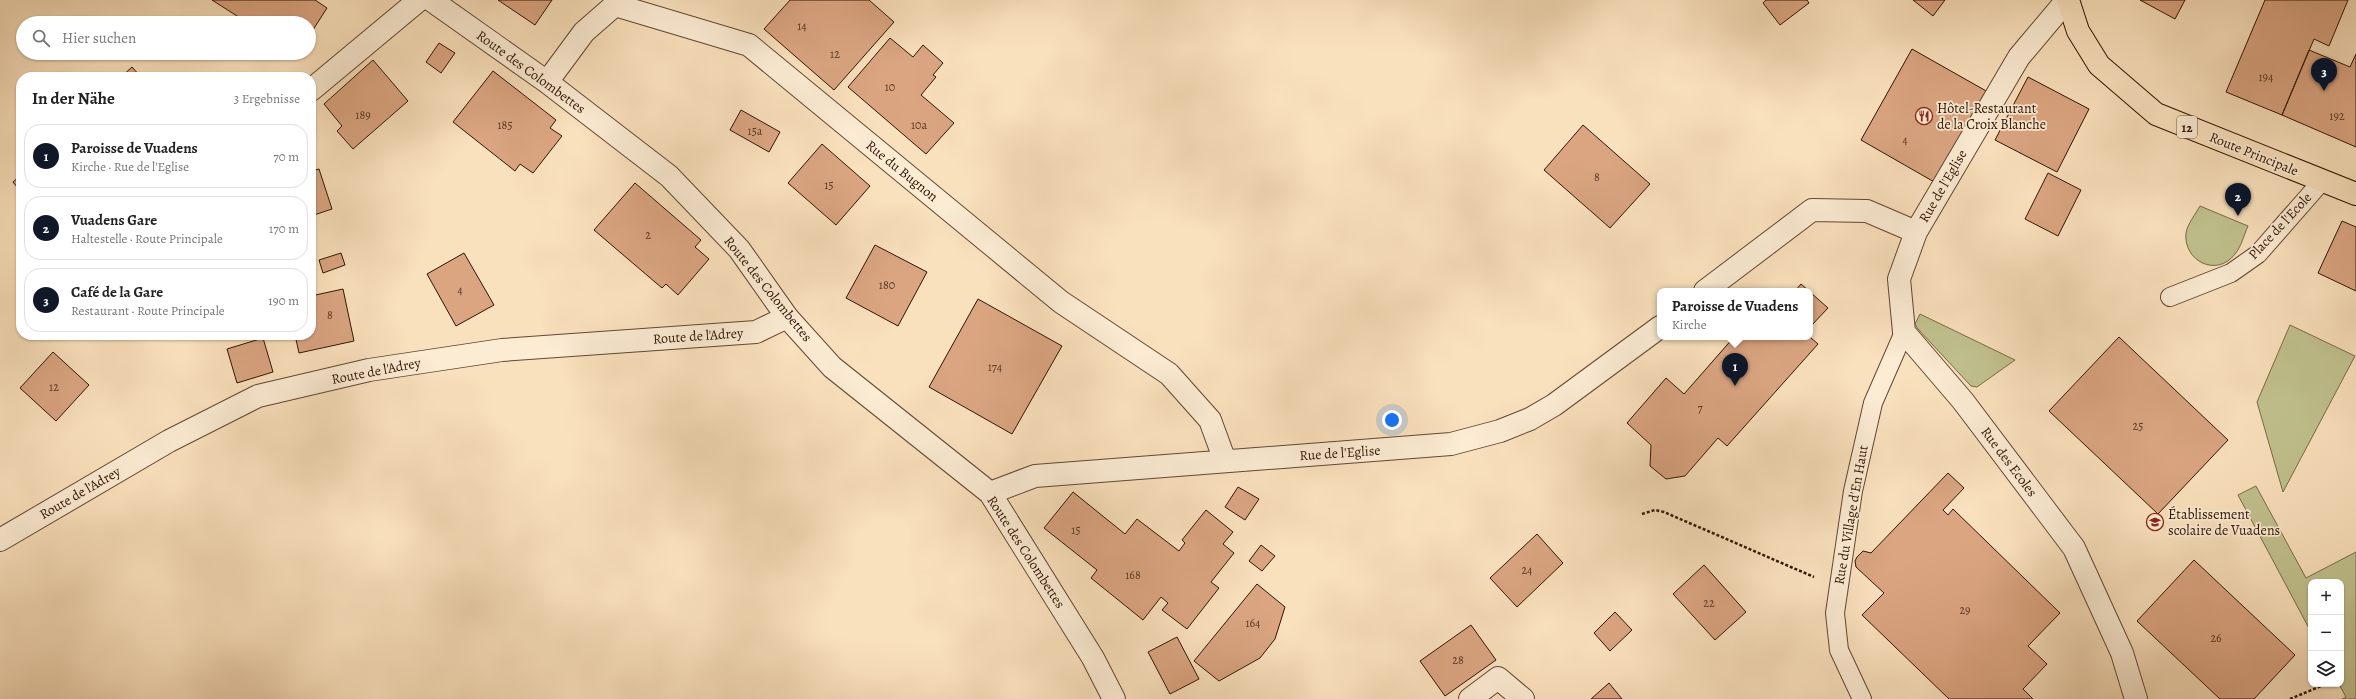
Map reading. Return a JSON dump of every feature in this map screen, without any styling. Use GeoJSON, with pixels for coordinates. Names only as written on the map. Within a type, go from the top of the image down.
{"type":"FeatureCollection","features":[{"type":"Feature","properties":{"kind":"main road","name":"Route Principale"},"geometry":{"type":"LineString","coordinates":[[2067,0],[2078,31],[2099,65],[2156,114],[2356,194]]}},
{"type":"Feature","properties":{"kind":"street"},"geometry":{"type":"LineString","coordinates":[[316,86],[419,0]]}},
{"type":"Feature","properties":{"kind":"street","name":"Route des Colombettes"},"geometry":{"type":"LineString","coordinates":[[431,0],[547,82],[668,176],[739,249],[787,317],[832,367],[990,493],[1093,658],[1114,699]]}},
{"type":"Feature","properties":{"kind":"street","name":"Rue de l'Eglise"},"geometry":{"type":"LineString","coordinates":[[1709,288],[1812,210],[1867,211],[1916,232],[2019,57],[2067,0]]}},
{"type":"Feature","properties":{"kind":"street","name":"Rue du Bugnon"},"geometry":{"type":"LineString","coordinates":[[547,82],[584,32],[615,5],[749,45],[1060,302],[1169,374],[1210,420],[1225,461]]}},
{"type":"Feature","properties":{"kind":"street"},"geometry":{"type":"LineString","coordinates":[[1904,332],[1899,279],[1916,232]]}},
{"type":"Feature","properties":{"kind":"street","name":"Route de l'Adrey"},"geometry":{"type":"LineString","coordinates":[[0,540],[169,441],[258,396],[369,370],[502,350],[756,332],[787,317]]}},
{"type":"Feature","properties":{"kind":"street","name":"Rue de l'Eglise"},"geometry":{"type":"LineString","coordinates":[[990,493],[1034,476],[1451,444],[1500,431],[1530,419],[1554,405],[1657,329]]}},
{"type":"Feature","properties":{"kind":"street","name":"Rue des Ecoles"},"geometry":{"type":"LineString","coordinates":[[1904,332],[1963,401],[2074,548],[2122,653],[2136,699]]}},
{"type":"Feature","properties":{"kind":"street"},"geometry":{"type":"LineString","coordinates":[[1470,699],[1498,678],[1524,699]]}},
{"type":"Feature","properties":{"kind":"lane","name":"Place de l'Ecole"},"geometry":{"type":"LineString","coordinates":[[2170,297],[2231,273],[2258,254],[2322,181]]}},
{"type":"Feature","properties":{"kind":"lane","name":"Rue du Village d'En Haut"},"geometry":{"type":"LineString","coordinates":[[1862,699],[1839,650],[1834,613],[1853,491],[1873,403],[1904,332]]}},
{"type":"Feature","properties":{"kind":"path"},"geometry":{"type":"LineString","coordinates":[[1642,514],[1655,510],[1664,512],[1838,587]]}},
{"type":"Feature","properties":{"kind":"path"},"geometry":{"type":"LineString","coordinates":[[2290,699],[2319,687]]}},
{"type":"Feature","properties":{"kind":"green space"},"geometry":{"type":"Polygon","coordinates":[[[2200,206],[2248,226],[2241,244],[2235,254],[2228,261],[2219,265],[2203,263],[2195,258],[2187,243],[2187,230],[2200,206]]]}},
{"type":"Feature","properties":{"kind":"green space"},"geometry":{"type":"Polygon","coordinates":[[[1920,314],[2015,360],[1977,387],[1971,386],[1918,329],[1915,324],[1920,314]]]}},
{"type":"Feature","properties":{"kind":"green space"},"geometry":{"type":"Polygon","coordinates":[[[2290,325],[2355,356],[2283,492],[2257,402],[2290,325]]]}},
{"type":"Feature","properties":{"kind":"green space"},"geometry":{"type":"Polygon","coordinates":[[[2256,486],[2306,578],[2356,552],[2356,699],[2342,699],[2346,697],[2341,687],[2344,687],[2344,579],[2308,579],[2308,626],[2238,495],[2256,486]]]}},
{"type":"Feature","properties":{"kind":"building"},"geometry":{"type":"Polygon","coordinates":[[[212,0],[315,0],[327,8],[316,25],[316,16],[237,16],[212,0]]]}},
{"type":"Feature","properties":{"kind":"building"},"geometry":{"type":"Polygon","coordinates":[[[498,0],[552,0],[535,25],[498,0]]]}},
{"type":"Feature","properties":{"kind":"building"},"geometry":{"type":"Polygon","coordinates":[[[790,0],[869,0],[894,22],[834,90],[764,29],[790,0]]]}},
{"type":"Feature","properties":{"kind":"building"},"geometry":{"type":"Polygon","coordinates":[[[1766,0],[1807,0],[1809,3],[1780,25],[1763,3],[1766,0]]]}},
{"type":"Feature","properties":{"kind":"building"},"geometry":{"type":"Polygon","coordinates":[[[1913,0],[1945,0],[1933,16],[1913,0]]]}},
{"type":"Feature","properties":{"kind":"building"},"geometry":{"type":"Polygon","coordinates":[[[2140,0],[2185,0],[2175,19],[2140,0]]]}},
{"type":"Feature","properties":{"kind":"building"},"geometry":{"type":"Polygon","coordinates":[[[2265,0],[2348,0],[2329,46],[2314,39],[2282,115],[2226,92],[2265,0]]]}},
{"type":"Feature","properties":{"kind":"building"},"geometry":{"type":"Polygon","coordinates":[[[890,38],[913,57],[923,45],[943,63],[933,75],[936,77],[921,95],[954,123],[926,154],[848,87],[890,38]]]}},
{"type":"Feature","properties":{"kind":"building"},"geometry":{"type":"Polygon","coordinates":[[[439,43],[455,53],[441,73],[426,62],[439,43]]]}},
{"type":"Feature","properties":{"kind":"building","name":"Hôtel-Restaurant de la Croix Blanche"},"geometry":{"type":"Polygon","coordinates":[[[1912,49],[1988,92],[1936,183],[1861,140],[1912,49]]]}},
{"type":"Feature","properties":{"kind":"building"},"geometry":{"type":"Polygon","coordinates":[[[2309,50],[2350,67],[2356,54],[2356,147],[2282,115],[2309,50]]]}},
{"type":"Feature","properties":{"kind":"building"},"geometry":{"type":"Polygon","coordinates":[[[373,60],[408,101],[353,149],[337,131],[342,126],[324,104],[373,60]]]}},
{"type":"Feature","properties":{"kind":"building"},"geometry":{"type":"Polygon","coordinates":[[[132,67],[136,72],[126,72],[132,67]]]}},
{"type":"Feature","properties":{"kind":"building"},"geometry":{"type":"Polygon","coordinates":[[[493,71],[556,120],[550,128],[562,136],[533,173],[520,164],[515,171],[453,122],[493,71]]]}},
{"type":"Feature","properties":{"kind":"building"},"geometry":{"type":"Polygon","coordinates":[[[2028,77],[2089,109],[2057,172],[1995,140],[2028,77]]]}},
{"type":"Feature","properties":{"kind":"building"},"geometry":{"type":"Polygon","coordinates":[[[741,110],[780,132],[769,152],[730,130],[741,110]]]}},
{"type":"Feature","properties":{"kind":"building"},"geometry":{"type":"Polygon","coordinates":[[[1583,125],[1650,184],[1610,228],[1544,170],[1583,125]]]}},
{"type":"Feature","properties":{"kind":"building"},"geometry":{"type":"Polygon","coordinates":[[[822,144],[870,186],[836,225],[788,183],[822,144]]]}},
{"type":"Feature","properties":{"kind":"building"},"geometry":{"type":"Polygon","coordinates":[[[319,169],[332,209],[316,214],[316,170],[319,169]]]}},
{"type":"Feature","properties":{"kind":"building"},"geometry":{"type":"Polygon","coordinates":[[[2048,173],[2081,190],[2058,236],[2025,219],[2048,173]]]}},
{"type":"Feature","properties":{"kind":"building"},"geometry":{"type":"Polygon","coordinates":[[[635,183],[701,240],[695,247],[709,259],[678,295],[666,284],[662,288],[594,230],[635,183]]]}},
{"type":"Feature","properties":{"kind":"building"},"geometry":{"type":"Polygon","coordinates":[[[2342,221],[2356,227],[2356,291],[2318,273],[2342,221]]]}},
{"type":"Feature","properties":{"kind":"building"},"geometry":{"type":"Polygon","coordinates":[[[875,245],[927,272],[898,326],[846,298],[875,245]]]}},
{"type":"Feature","properties":{"kind":"building"},"geometry":{"type":"Polygon","coordinates":[[[341,253],[345,265],[323,273],[319,260],[341,253]]]}},
{"type":"Feature","properties":{"kind":"building"},"geometry":{"type":"Polygon","coordinates":[[[464,253],[494,305],[456,326],[427,274],[464,253]]]}},
{"type":"Feature","properties":{"kind":"building"},"geometry":{"type":"Polygon","coordinates":[[[1801,284],[1806,288],[1798,288],[1801,284]]]}},
{"type":"Feature","properties":{"kind":"building"},"geometry":{"type":"Polygon","coordinates":[[[343,289],[354,341],[299,353],[296,340],[316,340],[316,295],[343,289]]]}},
{"type":"Feature","properties":{"kind":"building"},"geometry":{"type":"Polygon","coordinates":[[[1813,295],[1828,308],[1813,324],[1813,295]]]}},
{"type":"Feature","properties":{"kind":"building"},"geometry":{"type":"Polygon","coordinates":[[[978,299],[1062,346],[1012,434],[929,387],[978,299]]]}},
{"type":"Feature","properties":{"kind":"building","name":"Établissement scolaire de Vuadens"},"geometry":{"type":"Polygon","coordinates":[[[2119,337],[2228,440],[2158,514],[2049,411],[2119,337]]]}},
{"type":"Feature","properties":{"kind":"building"},"geometry":{"type":"Polygon","coordinates":[[[256,340],[264,340],[273,372],[237,383],[227,349],[256,340]]]}},
{"type":"Feature","properties":{"kind":"building"},"geometry":{"type":"Polygon","coordinates":[[[1731,340],[1813,340],[1818,344],[1727,446],[1718,438],[1685,476],[1666,479],[1650,466],[1651,445],[1627,423],[1666,378],[1684,394],[1731,340]]]}},
{"type":"Feature","properties":{"kind":"building"},"geometry":{"type":"Polygon","coordinates":[[[53,352],[89,385],[56,421],[20,388],[53,352]]]}},
{"type":"Feature","properties":{"kind":"building"},"geometry":{"type":"Polygon","coordinates":[[[1948,473],[1964,488],[1943,510],[1948,515],[1953,509],[2060,613],[2028,646],[2047,664],[2023,689],[2033,699],[1949,699],[1862,615],[1884,593],[1856,567],[1855,561],[1857,557],[1863,551],[1871,553],[1948,473]]]}},
{"type":"Feature","properties":{"kind":"building"},"geometry":{"type":"Polygon","coordinates":[[[1238,487],[1259,499],[1245,520],[1225,507],[1238,487]]]}},
{"type":"Feature","properties":{"kind":"building"},"geometry":{"type":"Polygon","coordinates":[[[1073,492],[1125,534],[1137,519],[1179,551],[1185,543],[1182,540],[1206,510],[1233,532],[1223,544],[1234,553],[1211,582],[1219,588],[1187,629],[1162,610],[1168,603],[1161,597],[1143,620],[1091,578],[1097,570],[1044,528],[1073,492]]]}},
{"type":"Feature","properties":{"kind":"building"},"geometry":{"type":"Polygon","coordinates":[[[1537,534],[1563,563],[1517,607],[1490,578],[1537,534]]]}},
{"type":"Feature","properties":{"kind":"building"},"geometry":{"type":"Polygon","coordinates":[[[1261,545],[1275,556],[1262,571],[1249,561],[1261,545]]]}},
{"type":"Feature","properties":{"kind":"building"},"geometry":{"type":"Polygon","coordinates":[[[2194,560],[2295,655],[2254,699],[2220,699],[2137,621],[2194,560]]]}},
{"type":"Feature","properties":{"kind":"building"},"geometry":{"type":"Polygon","coordinates":[[[1704,565],[1746,612],[1715,640],[1673,594],[1704,565]]]}},
{"type":"Feature","properties":{"kind":"building"},"geometry":{"type":"Polygon","coordinates":[[[1257,584],[1285,607],[1275,639],[1260,658],[1219,681],[1194,661],[1257,584]]]}},
{"type":"Feature","properties":{"kind":"building"},"geometry":{"type":"Polygon","coordinates":[[[1615,612],[1632,630],[1610,651],[1594,633],[1615,612]]]}},
{"type":"Feature","properties":{"kind":"building"},"geometry":{"type":"Polygon","coordinates":[[[1471,625],[1496,660],[1445,696],[1420,661],[1471,625]]]}},
{"type":"Feature","properties":{"kind":"building"},"geometry":{"type":"Polygon","coordinates":[[[1177,637],[1199,679],[1170,694],[1148,652],[1177,637]]]}},
{"type":"Feature","properties":{"kind":"building"},"geometry":{"type":"Polygon","coordinates":[[[1609,683],[1622,699],[1591,699],[1609,683]]]}},
{"type":"Feature","properties":{"kind":"place","name":"Café de la Gare"},"geometry":{"type":"Point","coordinates":[2324,91]}},
{"type":"Feature","properties":{"kind":"place","name":"Hôtel-Restaurant de la Croix Blanche"},"geometry":{"type":"Point","coordinates":[1924,116]}},
{"type":"Feature","properties":{"kind":"place","name":"Vuadens Gare"},"geometry":{"type":"Point","coordinates":[2238,216]}},
{"type":"Feature","properties":{"kind":"place","name":"Paroisse de Vuadens"},"geometry":{"type":"Point","coordinates":[1735,386]}},
{"type":"Feature","properties":{"kind":"place","name":"Établissement scolaire de Vuadens"},"geometry":{"type":"Point","coordinates":[2155,522]}}]}
